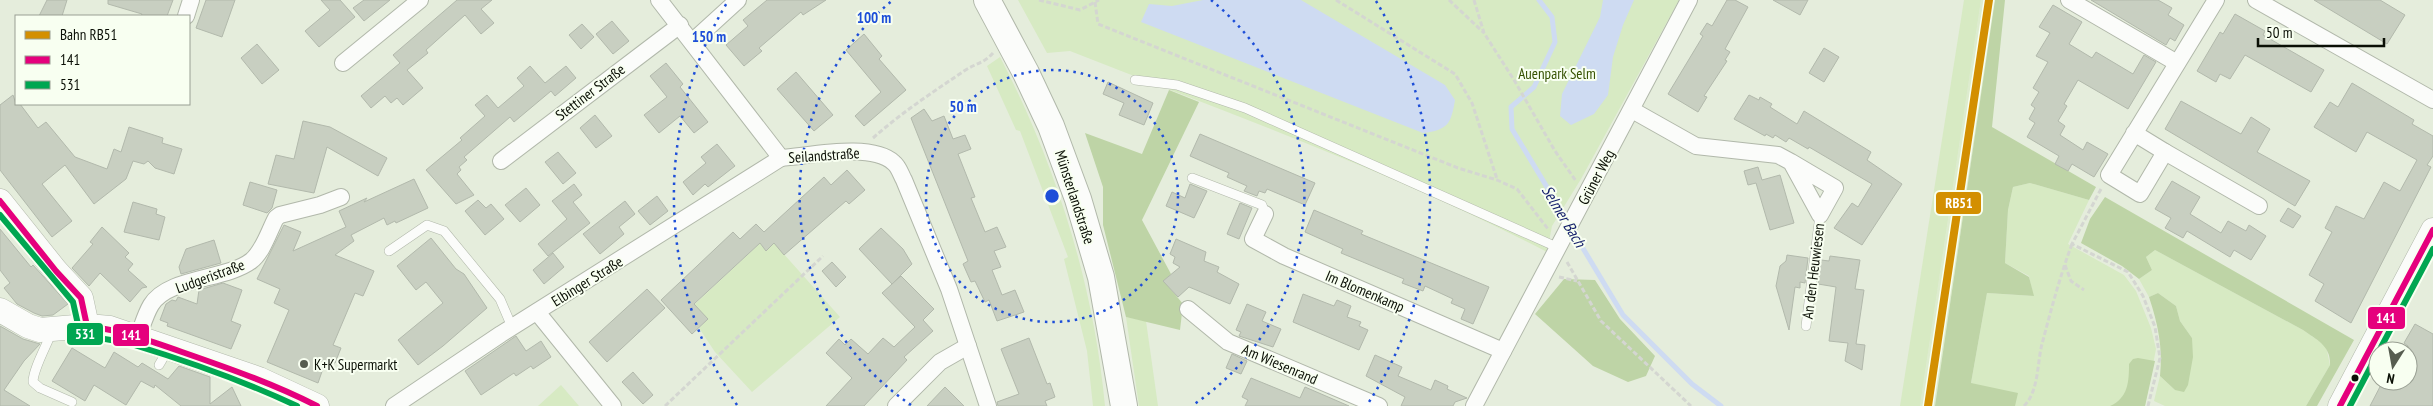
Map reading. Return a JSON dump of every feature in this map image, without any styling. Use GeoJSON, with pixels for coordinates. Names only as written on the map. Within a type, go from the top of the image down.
{"type":"FeatureCollection","features":[{"type":"Feature","properties":{"kind":"main road","name":"Münsterlandstraße"},"geometry":{"type":"LineString","coordinates":[[988,0],[1051,126],[1078,200],[1101,277],[1124,406]]}},
{"type":"Feature","properties":{"kind":"street"},"geometry":{"type":"LineString","coordinates":[[186,15],[191,0]]}},
{"type":"Feature","properties":{"kind":"street"},"geometry":{"type":"LineString","coordinates":[[343,63],[420,0]]}},
{"type":"Feature","properties":{"kind":"street","name":"Seilandstraße"},"geometry":{"type":"LineString","coordinates":[[659,0],[781,158],[859,151],[881,155],[895,163],[904,180],[949,289],[988,406]]}},
{"type":"Feature","properties":{"kind":"street"},"geometry":{"type":"LineString","coordinates":[[692,42],[738,0]]}},
{"type":"Feature","properties":{"kind":"street","name":"Grüner Weg"},"geometry":{"type":"LineString","coordinates":[[1474,406],[1689,0]]}},
{"type":"Feature","properties":{"kind":"street"},"geometry":{"type":"LineString","coordinates":[[2069,0],[2177,63]]}},
{"type":"Feature","properties":{"kind":"street"},"geometry":{"type":"LineString","coordinates":[[2165,152],[2140,194],[2109,175],[2216,0]]}},
{"type":"Feature","properties":{"kind":"street"},"geometry":{"type":"LineString","coordinates":[[2256,0],[2433,100]]}},
{"type":"Feature","properties":{"kind":"street","name":"Stettiner Straße"},"geometry":{"type":"LineString","coordinates":[[501,160],[680,25]]}},
{"type":"Feature","properties":{"kind":"street","name":"An den Heuwiesen"},"geometry":{"type":"LineString","coordinates":[[1632,110],[1696,146],[1778,154],[1835,188],[1820,215]]}},
{"type":"Feature","properties":{"kind":"street"},"geometry":{"type":"LineString","coordinates":[[2134,133],[2259,206]]}},
{"type":"Feature","properties":{"kind":"street","name":"Elbinger Straße"},"geometry":{"type":"LineString","coordinates":[[394,406],[512,327],[781,158]]}},
{"type":"Feature","properties":{"kind":"street","name":"An den Heuwiesen"},"geometry":{"type":"LineString","coordinates":[[1791,162],[1820,215]]}},
{"type":"Feature","properties":{"kind":"street","name":"Ludgeristraße"},"geometry":{"type":"LineString","coordinates":[[138,337],[151,305],[158,297],[171,290],[238,268],[252,261],[260,250],[276,218],[280,215],[341,197]]}},
{"type":"Feature","properties":{"kind":"street"},"geometry":{"type":"LineString","coordinates":[[0,201],[56,271],[81,298],[87,326]]}},
{"type":"Feature","properties":{"kind":"street","name":"Im Blomenkamp"},"geometry":{"type":"LineString","coordinates":[[1265,214],[1253,239],[1284,256],[1503,351]]}},
{"type":"Feature","properties":{"kind":"street"},"geometry":{"type":"LineString","coordinates":[[2340,406],[2433,230]]}},
{"type":"Feature","properties":{"kind":"street","name":"Am Wiesenrand"},"geometry":{"type":"LineString","coordinates":[[1188,309],[1228,342],[1378,406]]}},
{"type":"Feature","properties":{"kind":"street"},"geometry":{"type":"LineString","coordinates":[[0,310],[28,326],[52,330],[87,326],[110,328],[138,337],[164,357],[258,379],[317,406]]}},
{"type":"Feature","properties":{"kind":"street"},"geometry":{"type":"LineString","coordinates":[[536,312],[613,406]]}},
{"type":"Feature","properties":{"kind":"street"},"geometry":{"type":"LineString","coordinates":[[896,406],[940,362],[968,346]]}},
{"type":"Feature","properties":{"kind":"lane"},"geometry":{"type":"LineString","coordinates":[[1135,80],[1176,85],[1245,108],[1560,245]]}},
{"type":"Feature","properties":{"kind":"lane"},"geometry":{"type":"LineString","coordinates":[[1192,178],[1262,205],[1265,214]]}},
{"type":"Feature","properties":{"kind":"lane","name":"An den Heuwiesen"},"geometry":{"type":"LineString","coordinates":[[1806,326],[1820,215]]}},
{"type":"Feature","properties":{"kind":"lane"},"geometry":{"type":"LineString","coordinates":[[388,251],[426,225],[444,231],[500,299],[512,327]]}},
{"type":"Feature","properties":{"kind":"lane"},"geometry":{"type":"LineString","coordinates":[[52,330],[44,353],[33,373],[33,382],[40,388],[72,402]]}},
{"type":"Feature","properties":{"kind":"path"},"geometry":{"type":"LineString","coordinates":[[1039,0],[1080,10],[1097,1],[1098,24],[1458,168],[1518,188],[1560,245],[1601,321],[1691,406]]}},
{"type":"Feature","properties":{"kind":"path"},"geometry":{"type":"LineString","coordinates":[[1336,0],[1455,74],[1472,103],[1497,180]]}},
{"type":"Feature","properties":{"kind":"path"},"geometry":{"type":"LineString","coordinates":[[1449,0],[1484,32]]}},
{"type":"Feature","properties":{"kind":"path"},"geometry":{"type":"LineString","coordinates":[[1474,0],[1484,32],[1514,80],[1554,151],[1586,194]]}},
{"type":"Feature","properties":{"kind":"path"},"geometry":{"type":"LineString","coordinates":[[859,151],[890,123],[967,69],[985,62],[997,48],[1010,41]]}},
{"type":"Feature","properties":{"kind":"path"},"geometry":{"type":"LineString","coordinates":[[2024,406],[2029,401],[2041,347],[2072,244],[2109,175]]}},
{"type":"Feature","properties":{"kind":"path"},"geometry":{"type":"LineString","coordinates":[[2072,244],[2128,272],[2143,296],[2155,327],[2160,358],[2148,406]]}},
{"type":"Feature","properties":{"kind":"path"},"geometry":{"type":"LineString","coordinates":[[665,406],[823,256]]}},
{"type":"Feature","properties":{"kind":"path"},"geometry":{"type":"LineString","coordinates":[[2065,264],[2071,281],[2084,290]]}},
{"type":"Feature","properties":{"kind":"shaded area"},"geometry":{"type":"Polygon","coordinates":[[[1981,0],[1995,0],[1935,406],[1920,406],[1981,0]]]}},
{"type":"Feature","properties":{"kind":"shaded area"},"geometry":{"type":"Polygon","coordinates":[[[1995,0],[2005,0],[1992,127],[2096,187],[2089,200],[2030,183],[2013,187],[2008,210],[2005,263],[2029,277],[2034,296],[1987,293],[1971,383],[2018,393],[2015,406],[1935,406],[1995,0]]]}},
{"type":"Feature","properties":{"kind":"shaded area"},"geometry":{"type":"Polygon","coordinates":[[[1169,90],[1199,102],[1142,220],[1171,274],[1164,281],[1183,304],[1180,330],[1126,317],[1103,225],[1103,187],[1085,133],[1142,154],[1169,90]]]}},
{"type":"Feature","properties":{"kind":"shaded area"},"geometry":{"type":"Polygon","coordinates":[[[2105,197],[2354,340],[2317,406],[2306,406],[2330,365],[2330,358],[2326,348],[2303,330],[2155,250],[2146,257],[2152,270],[2139,279],[2122,266],[2081,243],[2090,219],[2105,197]]]}},
{"type":"Feature","properties":{"kind":"shaded area"},"geometry":{"type":"Polygon","coordinates":[[[1564,279],[1595,280],[1620,319],[1655,356],[1646,376],[1628,382],[1593,366],[1535,314],[1564,279]]]}},
{"type":"Feature","properties":{"kind":"shaded area"},"geometry":{"type":"Polygon","coordinates":[[[2158,293],[2176,306],[2180,321],[2192,338],[2193,357],[2188,385],[2184,392],[2175,390],[2160,376],[2159,336],[2149,297],[2158,293]]]}},
{"type":"Feature","properties":{"kind":"shaded area"},"geometry":{"type":"Polygon","coordinates":[[[2133,359],[2155,361],[2145,406],[2110,406],[2121,399],[2124,394],[2129,377],[2129,364],[2133,359]]]}},
{"type":"Feature","properties":{"kind":"green space","name":"Auenpark Selm"},"geometry":{"type":"Polygon","coordinates":[[[1018,0],[1679,0],[1581,179],[1552,226],[1547,252],[1430,196],[1251,121],[1070,51],[1047,53],[1018,0]]]}},
{"type":"Feature","properties":{"kind":"green space"},"geometry":{"type":"Polygon","coordinates":[[[1964,0],[1981,0],[1920,406],[1900,406],[1964,0]]]}},
{"type":"Feature","properties":{"kind":"green space"},"geometry":{"type":"Polygon","coordinates":[[[1000,57],[1038,140],[1055,183],[1069,227],[1082,271],[1092,316],[1105,406],[1093,406],[1087,351],[1064,259],[1068,257],[1020,131],[1016,130],[987,66],[1000,57]]]}},
{"type":"Feature","properties":{"kind":"green space"},"geometry":{"type":"Polygon","coordinates":[[[2030,183],[2089,200],[2068,244],[2124,275],[2136,291],[2151,328],[2156,349],[2145,406],[1967,406],[1987,293],[2033,296],[2029,276],[2005,263],[2008,210],[2013,187],[2030,183]]]}},
{"type":"Feature","properties":{"kind":"green space"},"geometry":{"type":"Polygon","coordinates":[[[760,243],[766,250],[774,243],[840,317],[752,392],[715,352],[699,328],[708,319],[694,305],[760,243]]]}},
{"type":"Feature","properties":{"kind":"green space"},"geometry":{"type":"Polygon","coordinates":[[[2155,250],[2303,330],[2326,346],[2330,365],[2306,406],[2165,406],[2154,401],[2160,376],[2175,390],[2192,338],[2180,321],[2176,306],[2158,293],[2149,297],[2139,279],[2152,270],[2146,257],[2155,250]]]}},
{"type":"Feature","properties":{"kind":"green space"},"geometry":{"type":"Polygon","coordinates":[[[1126,317],[1146,321],[1158,406],[1139,406],[1126,317]]]}},
{"type":"Feature","properties":{"kind":"green space"},"geometry":{"type":"Polygon","coordinates":[[[561,385],[579,406],[538,406],[561,385]]]}},
{"type":"Feature","properties":{"kind":"water"},"geometry":{"type":"Polygon","coordinates":[[[1203,0],[1301,0],[1445,85],[1455,100],[1450,120],[1443,128],[1423,133],[1141,22],[1149,4],[1172,6],[1203,0]]]}},
{"type":"Feature","properties":{"kind":"water"},"geometry":{"type":"Polygon","coordinates":[[[1603,0],[1634,0],[1623,25],[1613,57],[1608,95],[1594,114],[1571,125],[1560,116],[1562,94],[1600,17],[1603,0]]]}},
{"type":"Feature","properties":{"kind":"building"},"geometry":{"type":"Polygon","coordinates":[[[47,0],[67,0],[62,15],[40,15],[47,0]]]}},
{"type":"Feature","properties":{"kind":"building"},"geometry":{"type":"Polygon","coordinates":[[[108,0],[173,0],[167,15],[142,15],[108,4],[108,0]]]}},
{"type":"Feature","properties":{"kind":"building"},"geometry":{"type":"Polygon","coordinates":[[[206,0],[235,0],[222,37],[196,28],[206,0]]]}},
{"type":"Feature","properties":{"kind":"building"},"geometry":{"type":"Polygon","coordinates":[[[321,0],[340,0],[355,17],[319,47],[305,31],[330,10],[321,0]]]}},
{"type":"Feature","properties":{"kind":"building"},"geometry":{"type":"Polygon","coordinates":[[[364,0],[390,0],[364,21],[353,8],[364,0]]]}},
{"type":"Feature","properties":{"kind":"building"},"geometry":{"type":"Polygon","coordinates":[[[457,0],[492,0],[481,9],[494,23],[481,34],[465,15],[426,50],[428,53],[407,70],[423,88],[403,105],[397,98],[391,103],[385,96],[371,108],[361,96],[400,63],[393,55],[457,0]]]}},
{"type":"Feature","properties":{"kind":"building"},"geometry":{"type":"Polygon","coordinates":[[[767,0],[826,0],[803,15],[801,12],[759,48],[762,51],[744,66],[726,45],[748,26],[743,20],[767,0]]]}},
{"type":"Feature","properties":{"kind":"building"},"geometry":{"type":"Polygon","coordinates":[[[1727,0],[1735,0],[1748,7],[1725,49],[1730,52],[1725,60],[1727,61],[1704,96],[1707,97],[1698,112],[1668,94],[1703,36],[1700,34],[1707,23],[1712,26],[1727,0]]]}},
{"type":"Feature","properties":{"kind":"building"},"geometry":{"type":"Polygon","coordinates":[[[1773,0],[1808,0],[1800,15],[1773,0]]]}},
{"type":"Feature","properties":{"kind":"building"},"geometry":{"type":"Polygon","coordinates":[[[2091,0],[2158,0],[2172,8],[2168,15],[2184,25],[2175,41],[2170,38],[2166,45],[2091,0]]]}},
{"type":"Feature","properties":{"kind":"building"},"geometry":{"type":"Polygon","coordinates":[[[2314,0],[2380,0],[2405,15],[2387,44],[2314,0]]]}},
{"type":"Feature","properties":{"kind":"building"},"geometry":{"type":"Polygon","coordinates":[[[2053,5],[2082,22],[2069,44],[2092,58],[2096,52],[2133,74],[2144,55],[2156,62],[2128,109],[2078,80],[2064,104],[2067,106],[2058,121],[2065,126],[2060,135],[2083,150],[2087,142],[2108,154],[2094,177],[2072,164],[2068,171],[2055,164],[2059,156],[2027,137],[2035,123],[2029,119],[2035,108],[2031,105],[2039,92],[2033,88],[2048,62],[2036,56],[2050,33],[2039,27],[2053,5]]]}},
{"type":"Feature","properties":{"kind":"building"},"geometry":{"type":"Polygon","coordinates":[[[2235,14],[2265,31],[2263,35],[2324,70],[2311,92],[2245,55],[2230,79],[2220,74],[2216,82],[2197,71],[2220,32],[2223,34],[2235,14]]]}},
{"type":"Feature","properties":{"kind":"building"},"geometry":{"type":"Polygon","coordinates":[[[612,21],[629,41],[613,54],[596,34],[612,21]]]}},
{"type":"Feature","properties":{"kind":"building"},"geometry":{"type":"Polygon","coordinates":[[[582,24],[594,37],[581,49],[569,35],[582,24]]]}},
{"type":"Feature","properties":{"kind":"building"},"geometry":{"type":"Polygon","coordinates":[[[864,34],[882,56],[879,59],[906,90],[864,126],[855,116],[881,92],[846,50],[864,34]]]}},
{"type":"Feature","properties":{"kind":"building"},"geometry":{"type":"Polygon","coordinates":[[[257,44],[279,70],[262,84],[241,58],[257,44]]]}},
{"type":"Feature","properties":{"kind":"building"},"geometry":{"type":"Polygon","coordinates":[[[1824,48],[1839,57],[1824,82],[1809,73],[1824,48]]]}},
{"type":"Feature","properties":{"kind":"building"},"geometry":{"type":"Polygon","coordinates":[[[666,63],[683,84],[680,87],[708,122],[694,133],[680,116],[659,133],[644,115],[667,97],[650,76],[666,63]]]}},
{"type":"Feature","properties":{"kind":"building"},"geometry":{"type":"Polygon","coordinates":[[[530,66],[545,83],[566,66],[576,78],[555,96],[551,91],[514,122],[510,117],[464,157],[467,160],[459,167],[461,170],[457,174],[474,195],[456,204],[426,170],[462,140],[460,138],[485,116],[475,105],[487,95],[498,108],[524,86],[517,78],[530,66]]]}},
{"type":"Feature","properties":{"kind":"building"},"geometry":{"type":"Polygon","coordinates":[[[796,72],[833,115],[814,131],[777,89],[796,72]]]}},
{"type":"Feature","properties":{"kind":"building"},"geometry":{"type":"Polygon","coordinates":[[[1108,82],[1153,103],[1144,125],[1119,115],[1124,103],[1103,94],[1108,82]]]}},
{"type":"Feature","properties":{"kind":"building"},"geometry":{"type":"Polygon","coordinates":[[[2352,83],[2414,120],[2412,124],[2433,136],[2433,156],[2427,165],[2431,167],[2351,323],[2315,301],[2324,284],[2309,275],[2332,232],[2325,228],[2336,206],[2364,219],[2384,182],[2400,191],[2417,160],[2367,132],[2356,152],[2314,127],[2330,102],[2338,107],[2352,83]]]}},
{"type":"Feature","properties":{"kind":"building"},"geometry":{"type":"Polygon","coordinates":[[[13,95],[15,105],[21,105],[38,128],[46,122],[75,157],[107,169],[114,149],[121,152],[129,127],[163,138],[162,143],[182,149],[174,174],[155,168],[148,161],[144,164],[133,161],[126,179],[94,204],[65,165],[42,184],[72,221],[52,237],[0,170],[0,105],[13,95]]]}},
{"type":"Feature","properties":{"kind":"building"},"geometry":{"type":"Polygon","coordinates":[[[1749,95],[1759,100],[1760,97],[1772,104],[1770,107],[1797,124],[1804,111],[1871,152],[1867,160],[1902,184],[1862,245],[1834,228],[1852,203],[1858,207],[1872,184],[1809,147],[1808,149],[1789,138],[1786,142],[1775,135],[1773,138],[1766,134],[1765,136],[1734,119],[1749,95]]]}},
{"type":"Feature","properties":{"kind":"building"},"geometry":{"type":"Polygon","coordinates":[[[2181,101],[2241,134],[2251,117],[2270,129],[2257,152],[2310,181],[2295,206],[2165,129],[2181,101]]]}},
{"type":"Feature","properties":{"kind":"building"},"geometry":{"type":"Polygon","coordinates":[[[924,109],[932,121],[944,116],[953,139],[965,135],[971,149],[958,154],[975,197],[971,198],[985,232],[997,227],[1006,247],[994,251],[1001,267],[992,270],[1002,295],[1015,290],[1024,312],[997,321],[989,300],[985,302],[975,281],[971,282],[963,264],[968,261],[911,118],[924,109]]]}},
{"type":"Feature","properties":{"kind":"building"},"geometry":{"type":"Polygon","coordinates":[[[595,115],[612,136],[596,148],[580,128],[595,115]]]}},
{"type":"Feature","properties":{"kind":"building"},"geometry":{"type":"Polygon","coordinates":[[[303,121],[330,127],[387,158],[378,176],[327,147],[314,193],[268,184],[276,155],[294,159],[303,121]]]}},
{"type":"Feature","properties":{"kind":"building"},"geometry":{"type":"Polygon","coordinates":[[[1200,134],[1315,183],[1305,205],[1267,189],[1265,193],[1259,191],[1257,196],[1244,191],[1247,186],[1227,177],[1229,173],[1190,156],[1200,134]]]}},
{"type":"Feature","properties":{"kind":"building"},"geometry":{"type":"Polygon","coordinates":[[[717,144],[735,166],[708,187],[705,184],[693,195],[683,182],[706,163],[701,157],[717,144]]]}},
{"type":"Feature","properties":{"kind":"building"},"geometry":{"type":"Polygon","coordinates":[[[558,152],[576,173],[563,184],[545,162],[558,152]]]}},
{"type":"Feature","properties":{"kind":"building"},"geometry":{"type":"Polygon","coordinates":[[[1758,167],[1762,180],[1780,175],[1794,223],[1770,230],[1756,183],[1748,185],[1744,171],[1758,167]]]}},
{"type":"Feature","properties":{"kind":"building"},"geometry":{"type":"Polygon","coordinates":[[[847,170],[865,190],[849,204],[846,201],[784,255],[774,243],[766,251],[760,243],[694,304],[708,319],[692,334],[661,300],[733,232],[740,239],[756,224],[764,232],[824,177],[831,185],[847,170]]]}},
{"type":"Feature","properties":{"kind":"building"},"geometry":{"type":"Polygon","coordinates":[[[414,179],[428,208],[396,223],[395,221],[387,225],[384,218],[351,235],[354,241],[335,255],[374,271],[363,296],[355,293],[333,345],[341,348],[335,363],[326,360],[318,383],[267,362],[289,310],[274,303],[280,289],[257,279],[284,225],[301,232],[293,251],[346,227],[339,211],[367,198],[364,202],[414,179]]]}},
{"type":"Feature","properties":{"kind":"building"},"geometry":{"type":"Polygon","coordinates":[[[2172,181],[2200,197],[2190,214],[2221,233],[2228,221],[2246,231],[2249,225],[2266,236],[2251,260],[2234,250],[2230,257],[2187,231],[2183,238],[2165,228],[2171,218],[2155,209],[2172,181]]]}},
{"type":"Feature","properties":{"kind":"building"},"geometry":{"type":"Polygon","coordinates":[[[250,182],[277,190],[272,208],[267,213],[243,205],[250,182]]]}},
{"type":"Feature","properties":{"kind":"building"},"geometry":{"type":"Polygon","coordinates":[[[574,184],[582,195],[573,202],[590,223],[548,256],[538,244],[567,219],[552,201],[574,184]]]}},
{"type":"Feature","properties":{"kind":"building"},"geometry":{"type":"Polygon","coordinates":[[[1190,184],[1207,191],[1194,218],[1166,206],[1172,192],[1185,198],[1190,184]]]}},
{"type":"Feature","properties":{"kind":"building"},"geometry":{"type":"Polygon","coordinates":[[[526,188],[540,205],[520,222],[505,205],[526,188]]]}},
{"type":"Feature","properties":{"kind":"building"},"geometry":{"type":"Polygon","coordinates":[[[657,196],[668,211],[650,225],[638,211],[657,196]]]}},
{"type":"Feature","properties":{"kind":"building"},"geometry":{"type":"Polygon","coordinates":[[[478,200],[486,208],[491,204],[504,219],[485,235],[465,211],[478,200]]]}},
{"type":"Feature","properties":{"kind":"building"},"geometry":{"type":"Polygon","coordinates":[[[625,201],[635,214],[619,227],[624,234],[600,254],[583,234],[625,201]]]}},
{"type":"Feature","properties":{"kind":"building"},"geometry":{"type":"Polygon","coordinates":[[[133,202],[157,209],[156,214],[165,217],[159,240],[124,232],[133,202]]]}},
{"type":"Feature","properties":{"kind":"building"},"geometry":{"type":"Polygon","coordinates":[[[1240,203],[1252,208],[1239,239],[1227,234],[1240,203]]]}},
{"type":"Feature","properties":{"kind":"building"},"geometry":{"type":"Polygon","coordinates":[[[2288,208],[2301,216],[2293,228],[2280,221],[2288,208]]]}},
{"type":"Feature","properties":{"kind":"building"},"geometry":{"type":"Polygon","coordinates":[[[1314,210],[1363,231],[1361,234],[1489,287],[1473,324],[1461,319],[1465,309],[1451,303],[1453,299],[1425,286],[1423,291],[1402,283],[1404,279],[1341,253],[1343,249],[1305,232],[1314,210]]]}},
{"type":"Feature","properties":{"kind":"building"},"geometry":{"type":"Polygon","coordinates":[[[102,227],[129,253],[125,257],[133,264],[128,270],[147,287],[142,288],[130,302],[100,273],[89,286],[72,268],[93,244],[90,242],[102,227]]]}},
{"type":"Feature","properties":{"kind":"building"},"geometry":{"type":"Polygon","coordinates":[[[881,228],[903,249],[912,264],[892,284],[859,249],[881,228]]]}},
{"type":"Feature","properties":{"kind":"building"},"geometry":{"type":"Polygon","coordinates":[[[0,229],[31,267],[33,265],[68,304],[53,315],[42,316],[17,304],[4,288],[10,283],[0,270],[0,229]]]}},
{"type":"Feature","properties":{"kind":"building"},"geometry":{"type":"Polygon","coordinates":[[[431,238],[456,269],[464,274],[487,308],[418,365],[398,340],[443,303],[426,282],[416,290],[397,266],[431,238]]]}},
{"type":"Feature","properties":{"kind":"building"},"geometry":{"type":"Polygon","coordinates":[[[1176,239],[1206,252],[1204,261],[1219,267],[1217,272],[1239,284],[1230,304],[1189,287],[1178,297],[1163,281],[1180,267],[1173,263],[1175,257],[1170,254],[1176,239]]]}},
{"type":"Feature","properties":{"kind":"building"},"geometry":{"type":"Polygon","coordinates":[[[214,240],[221,263],[181,274],[179,267],[186,249],[214,240]]]}},
{"type":"Feature","properties":{"kind":"building"},"geometry":{"type":"Polygon","coordinates":[[[553,253],[564,267],[544,284],[533,270],[553,253]]]}},
{"type":"Feature","properties":{"kind":"building"},"geometry":{"type":"Polygon","coordinates":[[[1787,255],[1808,258],[1805,283],[1800,282],[1800,288],[1795,287],[1789,330],[1776,286],[1780,266],[1786,261],[1787,255]]]}},
{"type":"Feature","properties":{"kind":"building"},"geometry":{"type":"Polygon","coordinates":[[[1830,256],[1860,260],[1855,289],[1864,290],[1856,344],[1865,345],[1862,370],[1845,361],[1848,343],[1829,341],[1836,287],[1818,284],[1821,260],[1829,261],[1830,256]]]}},
{"type":"Feature","properties":{"kind":"building"},"geometry":{"type":"Polygon","coordinates":[[[832,262],[846,277],[836,287],[822,271],[832,262]]]}},
{"type":"Feature","properties":{"kind":"building"},"geometry":{"type":"Polygon","coordinates":[[[901,276],[934,309],[923,320],[933,331],[904,357],[907,360],[864,406],[826,406],[852,378],[826,353],[839,339],[845,345],[851,339],[868,354],[883,338],[894,347],[915,327],[882,293],[901,276]]]}},
{"type":"Feature","properties":{"kind":"building"},"geometry":{"type":"Polygon","coordinates":[[[223,283],[242,290],[231,321],[241,325],[231,349],[167,326],[168,323],[160,320],[166,304],[172,300],[176,301],[178,297],[197,304],[199,290],[223,283]]]}},
{"type":"Feature","properties":{"kind":"building"},"geometry":{"type":"Polygon","coordinates":[[[647,289],[665,308],[607,362],[589,342],[647,289]]]}},
{"type":"Feature","properties":{"kind":"building"},"geometry":{"type":"Polygon","coordinates":[[[1303,294],[1334,306],[1337,300],[1351,306],[1347,317],[1361,322],[1359,326],[1368,330],[1359,350],[1293,322],[1303,294]]]}},
{"type":"Feature","properties":{"kind":"building"},"geometry":{"type":"Polygon","coordinates":[[[1247,304],[1266,312],[1262,321],[1281,329],[1273,347],[1239,336],[1241,332],[1236,330],[1247,304]]]}},
{"type":"Feature","properties":{"kind":"building"},"geometry":{"type":"Polygon","coordinates":[[[2415,324],[2433,334],[2433,406],[2370,406],[2378,391],[2418,391],[2418,341],[2405,341],[2415,324]]]}},
{"type":"Feature","properties":{"kind":"building"},"geometry":{"type":"Polygon","coordinates":[[[0,326],[23,339],[40,344],[24,361],[4,390],[30,406],[0,406],[0,326]]]}},
{"type":"Feature","properties":{"kind":"building"},"geometry":{"type":"Polygon","coordinates":[[[516,336],[526,351],[541,341],[551,357],[533,369],[531,366],[516,376],[514,373],[481,395],[465,371],[516,336]]]}},
{"type":"Feature","properties":{"kind":"building"},"geometry":{"type":"Polygon","coordinates":[[[1029,338],[1047,384],[1050,383],[1055,397],[1045,401],[1047,406],[998,406],[997,402],[1019,394],[1001,349],[1029,338]]]}},
{"type":"Feature","properties":{"kind":"building"},"geometry":{"type":"Polygon","coordinates":[[[72,348],[105,368],[114,352],[138,367],[142,363],[168,379],[179,366],[210,377],[210,404],[232,387],[241,406],[181,406],[155,385],[154,388],[141,381],[126,405],[94,385],[85,401],[52,381],[72,348]]]}},
{"type":"Feature","properties":{"kind":"building"},"geometry":{"type":"Polygon","coordinates":[[[1232,354],[1247,361],[1241,374],[1226,368],[1232,354]]]}},
{"type":"Feature","properties":{"kind":"building"},"geometry":{"type":"Polygon","coordinates":[[[1375,355],[1402,367],[1398,376],[1431,390],[1435,380],[1448,386],[1447,389],[1467,398],[1455,402],[1453,406],[1401,406],[1405,397],[1366,376],[1375,355]]]}},
{"type":"Feature","properties":{"kind":"building"},"geometry":{"type":"Polygon","coordinates":[[[633,372],[653,395],[643,404],[622,382],[633,372]]]}},
{"type":"Feature","properties":{"kind":"building"},"geometry":{"type":"Polygon","coordinates":[[[1251,378],[1300,398],[1305,387],[1349,406],[1245,406],[1248,400],[1242,397],[1251,378]]]}},
{"type":"Feature","properties":{"kind":"building"},"geometry":{"type":"Polygon","coordinates":[[[945,387],[964,406],[927,406],[945,387]]]}},
{"type":"Feature","properties":{"kind":"waterway","name":"Selmer Bach"},"geometry":{"type":"LineString","coordinates":[[1539,0],[1552,17],[1555,42],[1534,87],[1511,107],[1512,129],[1568,222]]}},
{"type":"Feature","properties":{"kind":"waterway","name":"Selmer Bach"},"geometry":{"type":"LineString","coordinates":[[1572,230],[1623,315],[1692,384],[1721,406]]}},
{"type":"Feature","properties":{"kind":"rail line","name":"RB51"},"geometry":{"type":"LineString","coordinates":[[1928,406],[1989,0]]}},
{"type":"Feature","properties":{"kind":"transit line","name":"141"},"geometry":{"type":"LineString","coordinates":[[0,201],[56,271],[81,298],[87,326],[147,340],[251,377],[317,406]]}},
{"type":"Feature","properties":{"kind":"transit line","name":"531"},"geometry":{"type":"LineString","coordinates":[[0,215],[73,302],[79,329],[82,333],[131,344],[173,357],[236,380],[297,406]]}},
{"type":"Feature","properties":{"kind":"transit line","name":"141"},"geometry":{"type":"LineString","coordinates":[[2340,406],[2433,230]]}},
{"type":"Feature","properties":{"kind":"transit line","name":"531"},"geometry":{"type":"LineString","coordinates":[[2384,341],[2433,249]]}},
{"type":"Feature","properties":{"kind":"transit line","name":"531"},"geometry":{"type":"LineString","coordinates":[[2350,406],[2368,372]]}},
{"type":"Feature","properties":{"kind":"place","name":"K+K Supermarkt"},"geometry":{"type":"Point","coordinates":[304,364]}}]}
